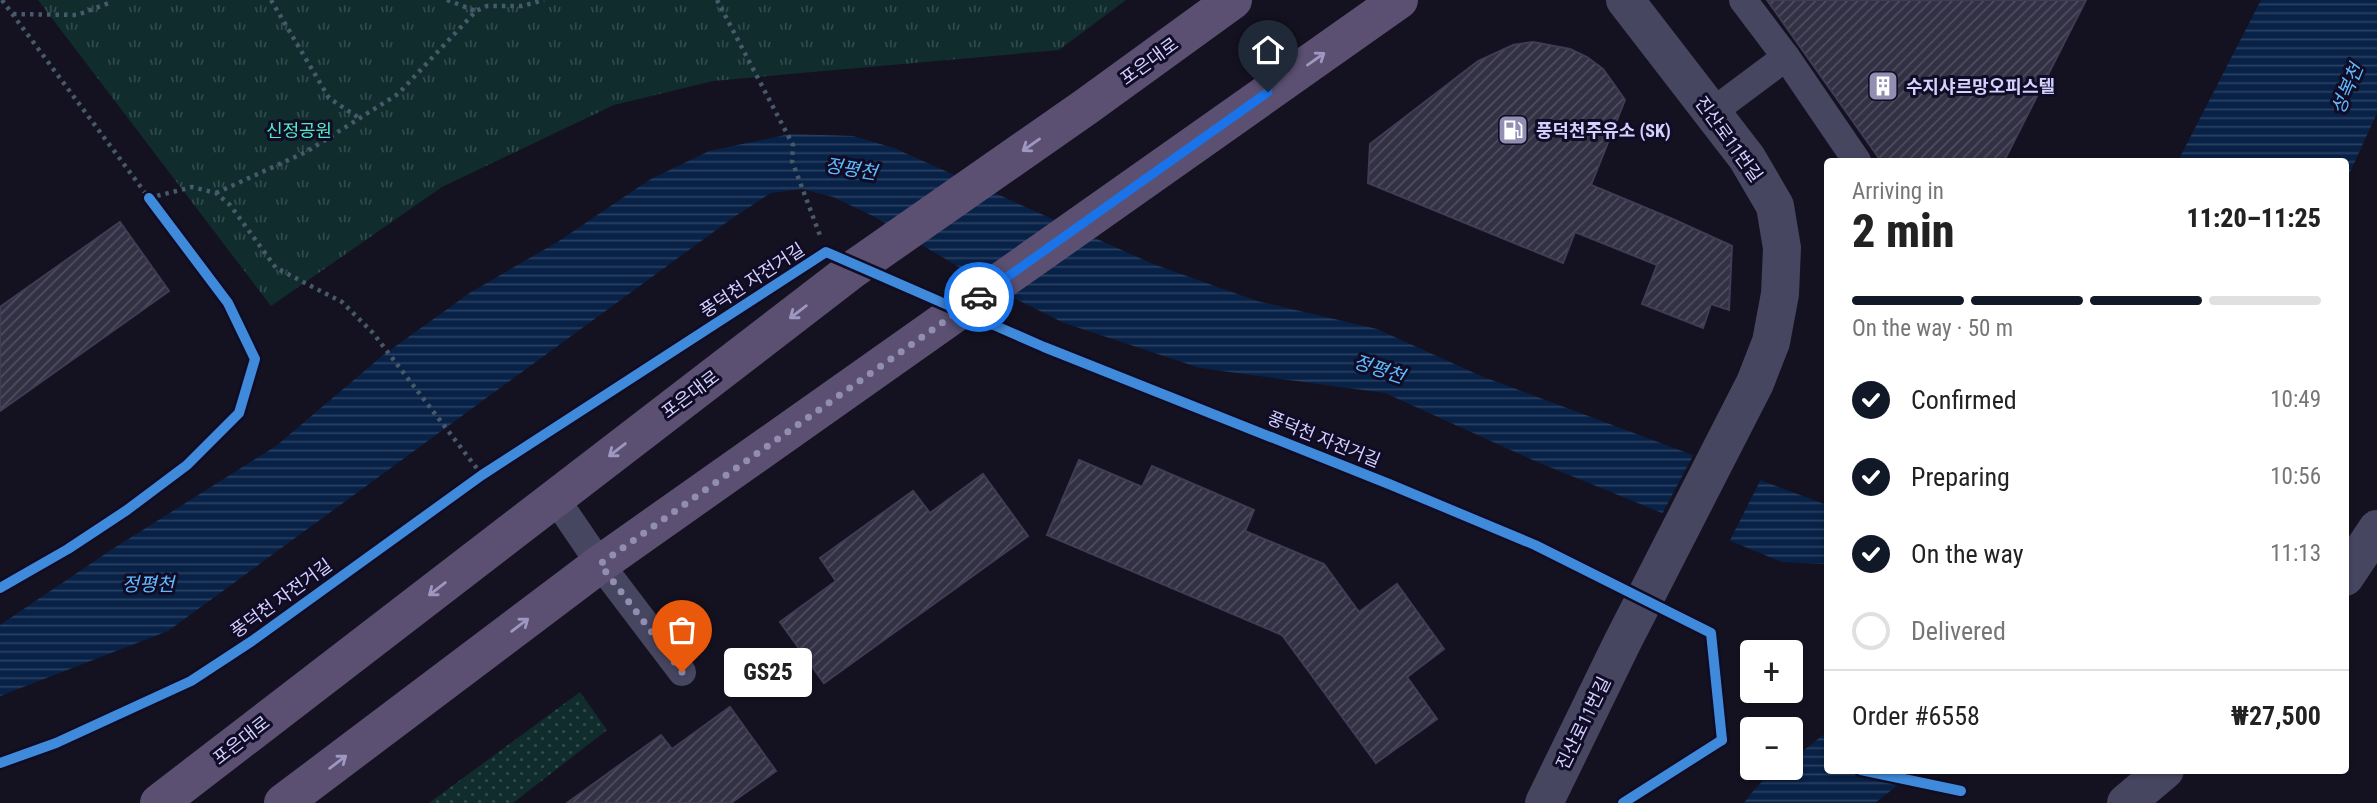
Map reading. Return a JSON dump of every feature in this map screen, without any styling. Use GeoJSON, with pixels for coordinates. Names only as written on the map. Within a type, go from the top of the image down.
{"type":"FeatureCollection","features":[{"type":"Feature","properties":{"kind":"main road","name":"포은대로"},"geometry":{"type":"LineString","coordinates":[[159,803],[852,270],[1233,0]]}},
{"type":"Feature","properties":{"kind":"main road"},"geometry":{"type":"LineString","coordinates":[[283,803],[600,564],[1399,0]]}},
{"type":"Feature","properties":{"kind":"street","name":"진산로11번길"},"geometry":{"type":"LineString","coordinates":[[1544,803],[1622,643],[1739,417],[1771,342],[1780,294],[1782,248],[1774,206],[1747,158],[1625,0]]}},
{"type":"Feature","properties":{"kind":"street"},"geometry":{"type":"LineString","coordinates":[[2349,571],[2377,529]]}},
{"type":"Feature","properties":{"kind":"street"},"geometry":{"type":"LineString","coordinates":[[2126,803],[2160,774]]}},
{"type":"Feature","properties":{"kind":"lane"},"geometry":{"type":"LineString","coordinates":[[1743,0],[1786,57],[1855,158]]}},
{"type":"Feature","properties":{"kind":"lane"},"geometry":{"type":"LineString","coordinates":[[1711,113],[1786,57]]}},
{"type":"Feature","properties":{"kind":"lane"},"geometry":{"type":"LineString","coordinates":[[555,498],[600,564],[682,672]]}},
{"type":"Feature","properties":{"kind":"path"},"geometry":{"type":"LineString","coordinates":[[2,0],[157,209]]}},
{"type":"Feature","properties":{"kind":"path"},"geometry":{"type":"LineString","coordinates":[[12,14],[76,15],[111,0]]}},
{"type":"Feature","properties":{"kind":"path"},"geometry":{"type":"LineString","coordinates":[[271,0],[329,98],[359,118]]}},
{"type":"Feature","properties":{"kind":"path"},"geometry":{"type":"LineString","coordinates":[[447,0],[476,11]]}},
{"type":"Feature","properties":{"kind":"path"},"geometry":{"type":"LineString","coordinates":[[216,193],[306,152],[398,94],[476,11],[486,6],[522,6],[544,0]]}},
{"type":"Feature","properties":{"kind":"path"},"geometry":{"type":"LineString","coordinates":[[717,0],[793,145],[792,160],[821,239]]}},
{"type":"Feature","properties":{"kind":"path"},"geometry":{"type":"LineString","coordinates":[[149,198],[192,187],[216,193],[230,205],[276,268],[342,302],[373,333],[482,475]]}},
{"type":"Feature","properties":{"kind":"path"},"geometry":{"type":"LineString","coordinates":[[471,483],[494,467]]}},
{"type":"Feature","properties":{"kind":"green space","name":"신정공원"},"geometry":{"type":"Polygon","coordinates":[[[38,0],[1126,0],[1059,50],[713,81],[614,105],[442,187],[271,306],[38,0]]]}},
{"type":"Feature","properties":{"kind":"green space"},"geometry":{"type":"Polygon","coordinates":[[[580,692],[607,730],[513,803],[429,803],[580,692]]]}},
{"type":"Feature","properties":{"kind":"water","name":"성복천"},"geometry":{"type":"Polygon","coordinates":[[[2261,0],[2377,0],[2377,113],[2349,174],[2349,158],[2180,158],[2261,0]]]}},
{"type":"Feature","properties":{"kind":"water","name":"정평천"},"geometry":{"type":"Polygon","coordinates":[[[790,134],[853,136],[894,148],[1153,264],[1257,301],[1377,329],[1481,376],[1824,504],[1824,564],[1782,562],[1535,461],[1385,393],[1200,368],[1064,323],[994,288],[875,217],[833,197],[802,189],[771,193],[734,217],[168,631],[0,696],[0,625],[111,550],[276,446],[382,356],[471,292],[559,241],[649,180],[709,151],[790,134]]]}},
{"type":"Feature","properties":{"kind":"water"},"geometry":{"type":"Polygon","coordinates":[[[1824,734],[1824,774],[1912,774],[1875,803],[1744,803],[1764,780],[1803,780],[1803,751],[1824,734]]]}},
{"type":"Feature","properties":{"kind":"pier"},"geometry":{"type":"Polygon","coordinates":[[[1695,452],[1762,477],[1728,544],[1661,516],[1695,452]]]}},
{"type":"Feature","properties":{"kind":"building","name":"수지샤르망오피스텔"},"geometry":{"type":"Polygon","coordinates":[[[1767,0],[2086,0],[2006,158],[1879,158],[1767,0]]]}},
{"type":"Feature","properties":{"kind":"building"},"geometry":{"type":"Polygon","coordinates":[[[1533,42],[1570,49],[1587,57],[1603,69],[1625,100],[1591,185],[1732,246],[1729,310],[1711,304],[1703,328],[1642,304],[1657,265],[1575,232],[1563,263],[1368,183],[1370,144],[1478,61],[1513,45],[1533,42]]]}},
{"type":"Feature","properties":{"kind":"building"},"geometry":{"type":"Polygon","coordinates":[[[120,222],[169,291],[0,411],[0,307],[120,222]]]}},
{"type":"Feature","properties":{"kind":"building"},"geometry":{"type":"Polygon","coordinates":[[[1079,460],[1142,487],[1152,466],[1254,510],[1245,531],[1324,564],[1359,612],[1397,584],[1444,649],[1407,677],[1437,719],[1376,763],[1282,635],[1047,535],[1079,460]]]}},
{"type":"Feature","properties":{"kind":"building"},"geometry":{"type":"Polygon","coordinates":[[[983,474],[1028,536],[824,683],[780,622],[836,581],[820,558],[913,491],[930,513],[983,474]]]}},
{"type":"Feature","properties":{"kind":"building"},"geometry":{"type":"Polygon","coordinates":[[[730,707],[776,771],[731,803],[567,803],[661,735],[672,749],[730,707]]]}},
{"type":"Feature","properties":{"kind":"cycle path"},"geometry":{"type":"LineString","coordinates":[[0,588],[68,549],[127,510],[187,465],[239,413],[255,359],[228,303],[149,198]]}},
{"type":"Feature","properties":{"kind":"cycle path","name":"풍덕천 자전거길"},"geometry":{"type":"LineString","coordinates":[[0,763],[56,743],[191,681],[252,641],[482,475],[826,252],[1044,347],[1535,545],[1711,633],[1722,740]]}},
{"type":"Feature","properties":{"kind":"cycle path"},"geometry":{"type":"LineString","coordinates":[[1623,803],[1722,740]]}},
{"type":"Feature","properties":{"kind":"cycle path"},"geometry":{"type":"LineString","coordinates":[[1880,774],[1961,791]]}},
{"type":"Feature","properties":{"kind":"way so far"},"geometry":{"type":"LineString","coordinates":[[682,672],[600,564],[979,297]]}},
{"type":"Feature","properties":{"kind":"place","name":"수지샤르망오피스텔"},"geometry":{"type":"Point","coordinates":[1883,86]}},
{"type":"Feature","properties":{"kind":"place","name":"풍덕천주유소 (SK)"},"geometry":{"type":"Point","coordinates":[1513,130]}},
{"type":"Feature","properties":{"kind":"place","name":"GS25"},"geometry":{"type":"Point","coordinates":[682,672]}},
{"type":"Feature","properties":{"kind":"route"},"geometry":{"type":"LineString","coordinates":[[979,297],[1268,92]]}}]}
